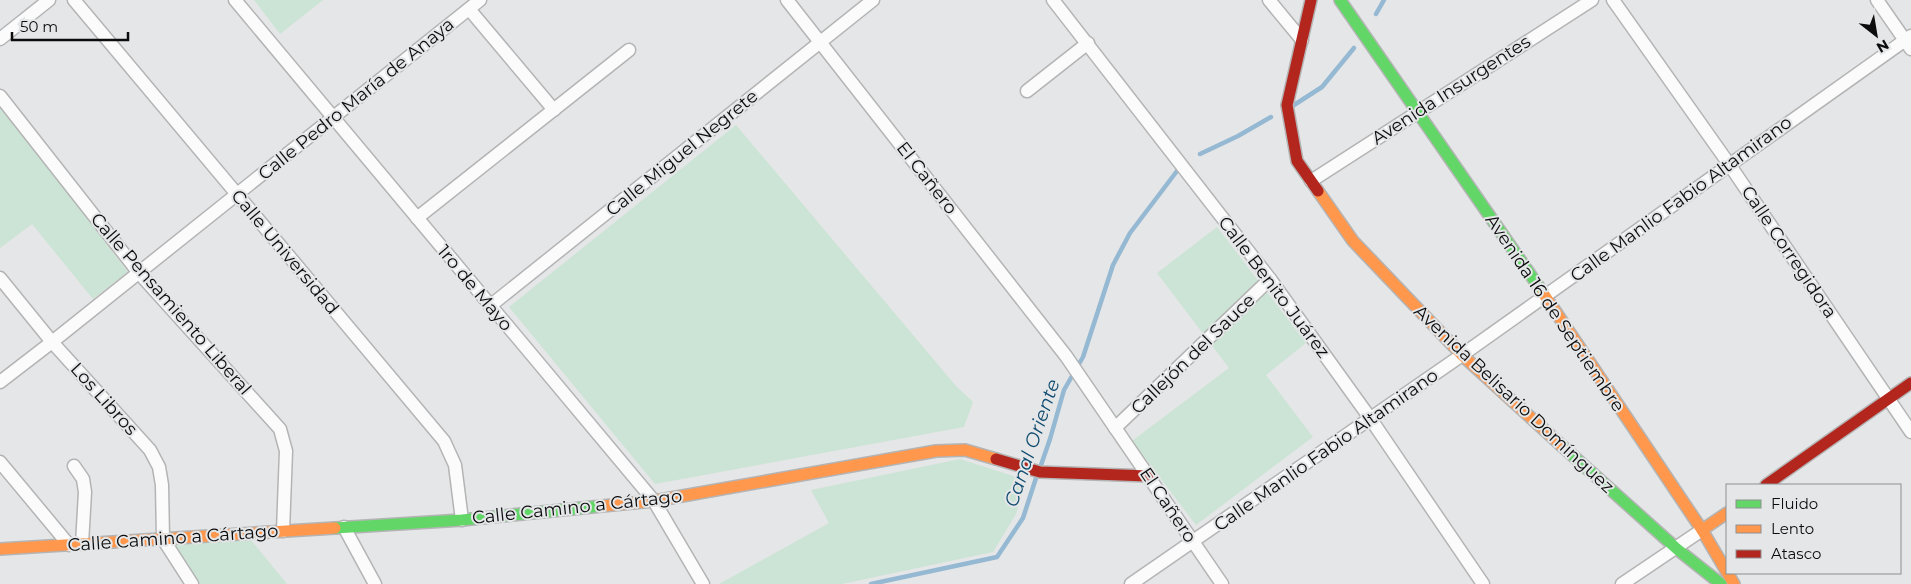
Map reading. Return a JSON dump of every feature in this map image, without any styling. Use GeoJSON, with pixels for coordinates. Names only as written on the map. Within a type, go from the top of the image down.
{"type":"FeatureCollection","features":[{"type":"Feature","properties":{"kind":"main road","name":"Avenida Belisario Domínguez"},"geometry":{"type":"LineString","coordinates":[[1311,0],[1287,105],[1297,161],[1353,241],[1462,355],[1677,549],[1721,584]]}},
{"type":"Feature","properties":{"kind":"main road","name":"Avenida 16 de Septiembre"},"geometry":{"type":"LineString","coordinates":[[1340,0],[1545,296],[1702,530],[1726,570]]}},
{"type":"Feature","properties":{"kind":"main road"},"geometry":{"type":"LineString","coordinates":[[1767,484],[1911,383]]}},
{"type":"Feature","properties":{"kind":"main road","name":"Calle Camino a Cártago"},"geometry":{"type":"LineString","coordinates":[[0,549],[462,520],[654,501],[936,451],[965,450],[1040,472],[1148,476]]}},
{"type":"Feature","properties":{"kind":"main road"},"geometry":{"type":"LineString","coordinates":[[1702,530],[1726,514]]}},
{"type":"Feature","properties":{"kind":"street"},"geometry":{"type":"LineString","coordinates":[[0,39],[49,0]]}},
{"type":"Feature","properties":{"kind":"street","name":"Calle Universidad"},"geometry":{"type":"LineString","coordinates":[[74,0],[236,195],[444,440],[455,465],[462,520]]}},
{"type":"Feature","properties":{"kind":"street","name":"1ro de Mayo"},"geometry":{"type":"LineString","coordinates":[[236,0],[332,118],[654,501],[703,584]]}},
{"type":"Feature","properties":{"kind":"street","name":"Calle Pedro María de Anaya"},"geometry":{"type":"LineString","coordinates":[[0,382],[480,0]]}},
{"type":"Feature","properties":{"kind":"street","name":"El Cañero"},"geometry":{"type":"LineString","coordinates":[[787,0],[1066,356],[1222,584]]}},
{"type":"Feature","properties":{"kind":"street","name":"Calle Miguel Negrete"},"geometry":{"type":"LineString","coordinates":[[490,306],[873,0]]}},
{"type":"Feature","properties":{"kind":"street","name":"Calle Benito Juárez"},"geometry":{"type":"LineString","coordinates":[[1053,0],[1270,279],[1370,418],[1483,584]]}},
{"type":"Feature","properties":{"kind":"street"},"geometry":{"type":"LineString","coordinates":[[1268,0],[1302,40]]}},
{"type":"Feature","properties":{"kind":"street","name":"Avenida Insurgentes"},"geometry":{"type":"LineString","coordinates":[[1311,181],[1592,0]]}},
{"type":"Feature","properties":{"kind":"street","name":"Calle Corregidora"},"geometry":{"type":"LineString","coordinates":[[1613,0],[1729,164],[1911,432]]}},
{"type":"Feature","properties":{"kind":"street"},"geometry":{"type":"LineString","coordinates":[[1877,0],[1909,42]]}},
{"type":"Feature","properties":{"kind":"street"},"geometry":{"type":"LineString","coordinates":[[469,9],[554,110]]}},
{"type":"Feature","properties":{"kind":"street","name":"Calle Manlio Fabio Altamirano"},"geometry":{"type":"LineString","coordinates":[[1131,584],[1462,355],[1729,164],[1909,42]]}},
{"type":"Feature","properties":{"kind":"street"},"geometry":{"type":"LineString","coordinates":[[1028,91],[1088,43]]}},
{"type":"Feature","properties":{"kind":"street"},"geometry":{"type":"LineString","coordinates":[[417,218],[629,50]]}},
{"type":"Feature","properties":{"kind":"street","name":"Calle Pensamiento Liberal"},"geometry":{"type":"LineString","coordinates":[[0,96],[139,273],[280,429],[286,451],[283,531]]}},
{"type":"Feature","properties":{"kind":"street","name":"Los Libros"},"geometry":{"type":"LineString","coordinates":[[0,278],[52,342],[150,450],[159,467],[162,485],[163,539]]}},
{"type":"Feature","properties":{"kind":"street","name":"Callejón del Sauce"},"geometry":{"type":"LineString","coordinates":[[1115,428],[1270,279]]}},
{"type":"Feature","properties":{"kind":"street"},"geometry":{"type":"LineString","coordinates":[[0,462],[69,545]]}},
{"type":"Feature","properties":{"kind":"street"},"geometry":{"type":"LineString","coordinates":[[74,466],[82,479],[85,492],[82,544]]}},
{"type":"Feature","properties":{"kind":"street"},"geometry":{"type":"LineString","coordinates":[[344,527],[375,584]]}},
{"type":"Feature","properties":{"kind":"street"},"geometry":{"type":"LineString","coordinates":[[1622,584],[1677,549],[1702,530]]}},
{"type":"Feature","properties":{"kind":"street"},"geometry":{"type":"LineString","coordinates":[[163,539],[192,584]]}},
{"type":"Feature","properties":{"kind":"green space"},"geometry":{"type":"Polygon","coordinates":[[[254,0],[323,0],[280,34],[254,0]]]}},
{"type":"Feature","properties":{"kind":"green space"},"geometry":{"type":"Polygon","coordinates":[[[0,106],[128,272],[93,299],[32,224],[0,248],[0,106]]]}},
{"type":"Feature","properties":{"kind":"green space"},"geometry":{"type":"Polygon","coordinates":[[[736,125],[956,386],[973,402],[964,427],[655,484],[509,307],[736,125]]]}},
{"type":"Feature","properties":{"kind":"green space"},"geometry":{"type":"Polygon","coordinates":[[[1217,227],[1306,343],[1266,375],[1313,437],[1196,525],[1132,441],[1229,368],[1157,273],[1217,227]]]}},
{"type":"Feature","properties":{"kind":"green space"},"geometry":{"type":"Polygon","coordinates":[[[960,459],[1026,480],[1016,514],[993,552],[842,584],[719,584],[829,523],[811,490],[960,459]]]}},
{"type":"Feature","properties":{"kind":"green space"},"geometry":{"type":"Polygon","coordinates":[[[250,539],[287,584],[197,584],[172,543],[250,539]]]}},
{"type":"Feature","properties":{"kind":"waterway","name":"Canal Oriente"},"geometry":{"type":"LineString","coordinates":[[1376,14],[1384,0]]}},
{"type":"Feature","properties":{"kind":"waterway","name":"Canal Oriente"},"geometry":{"type":"LineString","coordinates":[[1294,105],[1322,87],[1354,48]]}},
{"type":"Feature","properties":{"kind":"waterway","name":"Canal Oriente"},"geometry":{"type":"LineString","coordinates":[[1200,154],[1238,136],[1271,117]]}},
{"type":"Feature","properties":{"kind":"waterway","name":"Canal Oriente"},"geometry":{"type":"LineString","coordinates":[[1040,468],[1064,390],[1083,357],[1113,265],[1130,233],[1177,171]]}},
{"type":"Feature","properties":{"kind":"waterway","name":"Canal Oriente"},"geometry":{"type":"LineString","coordinates":[[871,584],[997,557],[1023,518],[1037,475]]}},
{"type":"Feature","properties":{"kind":"traffic: fast"},"geometry":{"type":"LineString","coordinates":[[1340,0],[1543,293]]}},
{"type":"Feature","properties":{"kind":"traffic: fast"},"geometry":{"type":"LineString","coordinates":[[1562,446],[1677,549],[1721,584]]}},
{"type":"Feature","properties":{"kind":"traffic: fast"},"geometry":{"type":"LineString","coordinates":[[335,528],[462,520],[602,506]]}},
{"type":"Feature","properties":{"kind":"traffic: slow"},"geometry":{"type":"LineString","coordinates":[[1318,191],[1353,241],[1462,355],[1562,446]]}},
{"type":"Feature","properties":{"kind":"traffic: slow"},"geometry":{"type":"LineString","coordinates":[[1543,293],[1702,530],[1726,570]]}},
{"type":"Feature","properties":{"kind":"traffic: slow"},"geometry":{"type":"LineString","coordinates":[[602,506],[654,501],[936,451],[965,450],[996,459]]}},
{"type":"Feature","properties":{"kind":"traffic: slow"},"geometry":{"type":"LineString","coordinates":[[1702,530],[1726,514]]}},
{"type":"Feature","properties":{"kind":"traffic: slow"},"geometry":{"type":"LineString","coordinates":[[0,549],[335,528]]}},
{"type":"Feature","properties":{"kind":"traffic: slow"},"geometry":{"type":"LineString","coordinates":[[1728,574],[1734,584]]}},
{"type":"Feature","properties":{"kind":"traffic: jam"},"geometry":{"type":"LineString","coordinates":[[1311,0],[1287,105],[1297,161],[1318,191]]}},
{"type":"Feature","properties":{"kind":"traffic: jam"},"geometry":{"type":"LineString","coordinates":[[1767,484],[1911,383]]}},
{"type":"Feature","properties":{"kind":"traffic: jam"},"geometry":{"type":"LineString","coordinates":[[996,459],[1040,472],[1148,476]]}}]}
